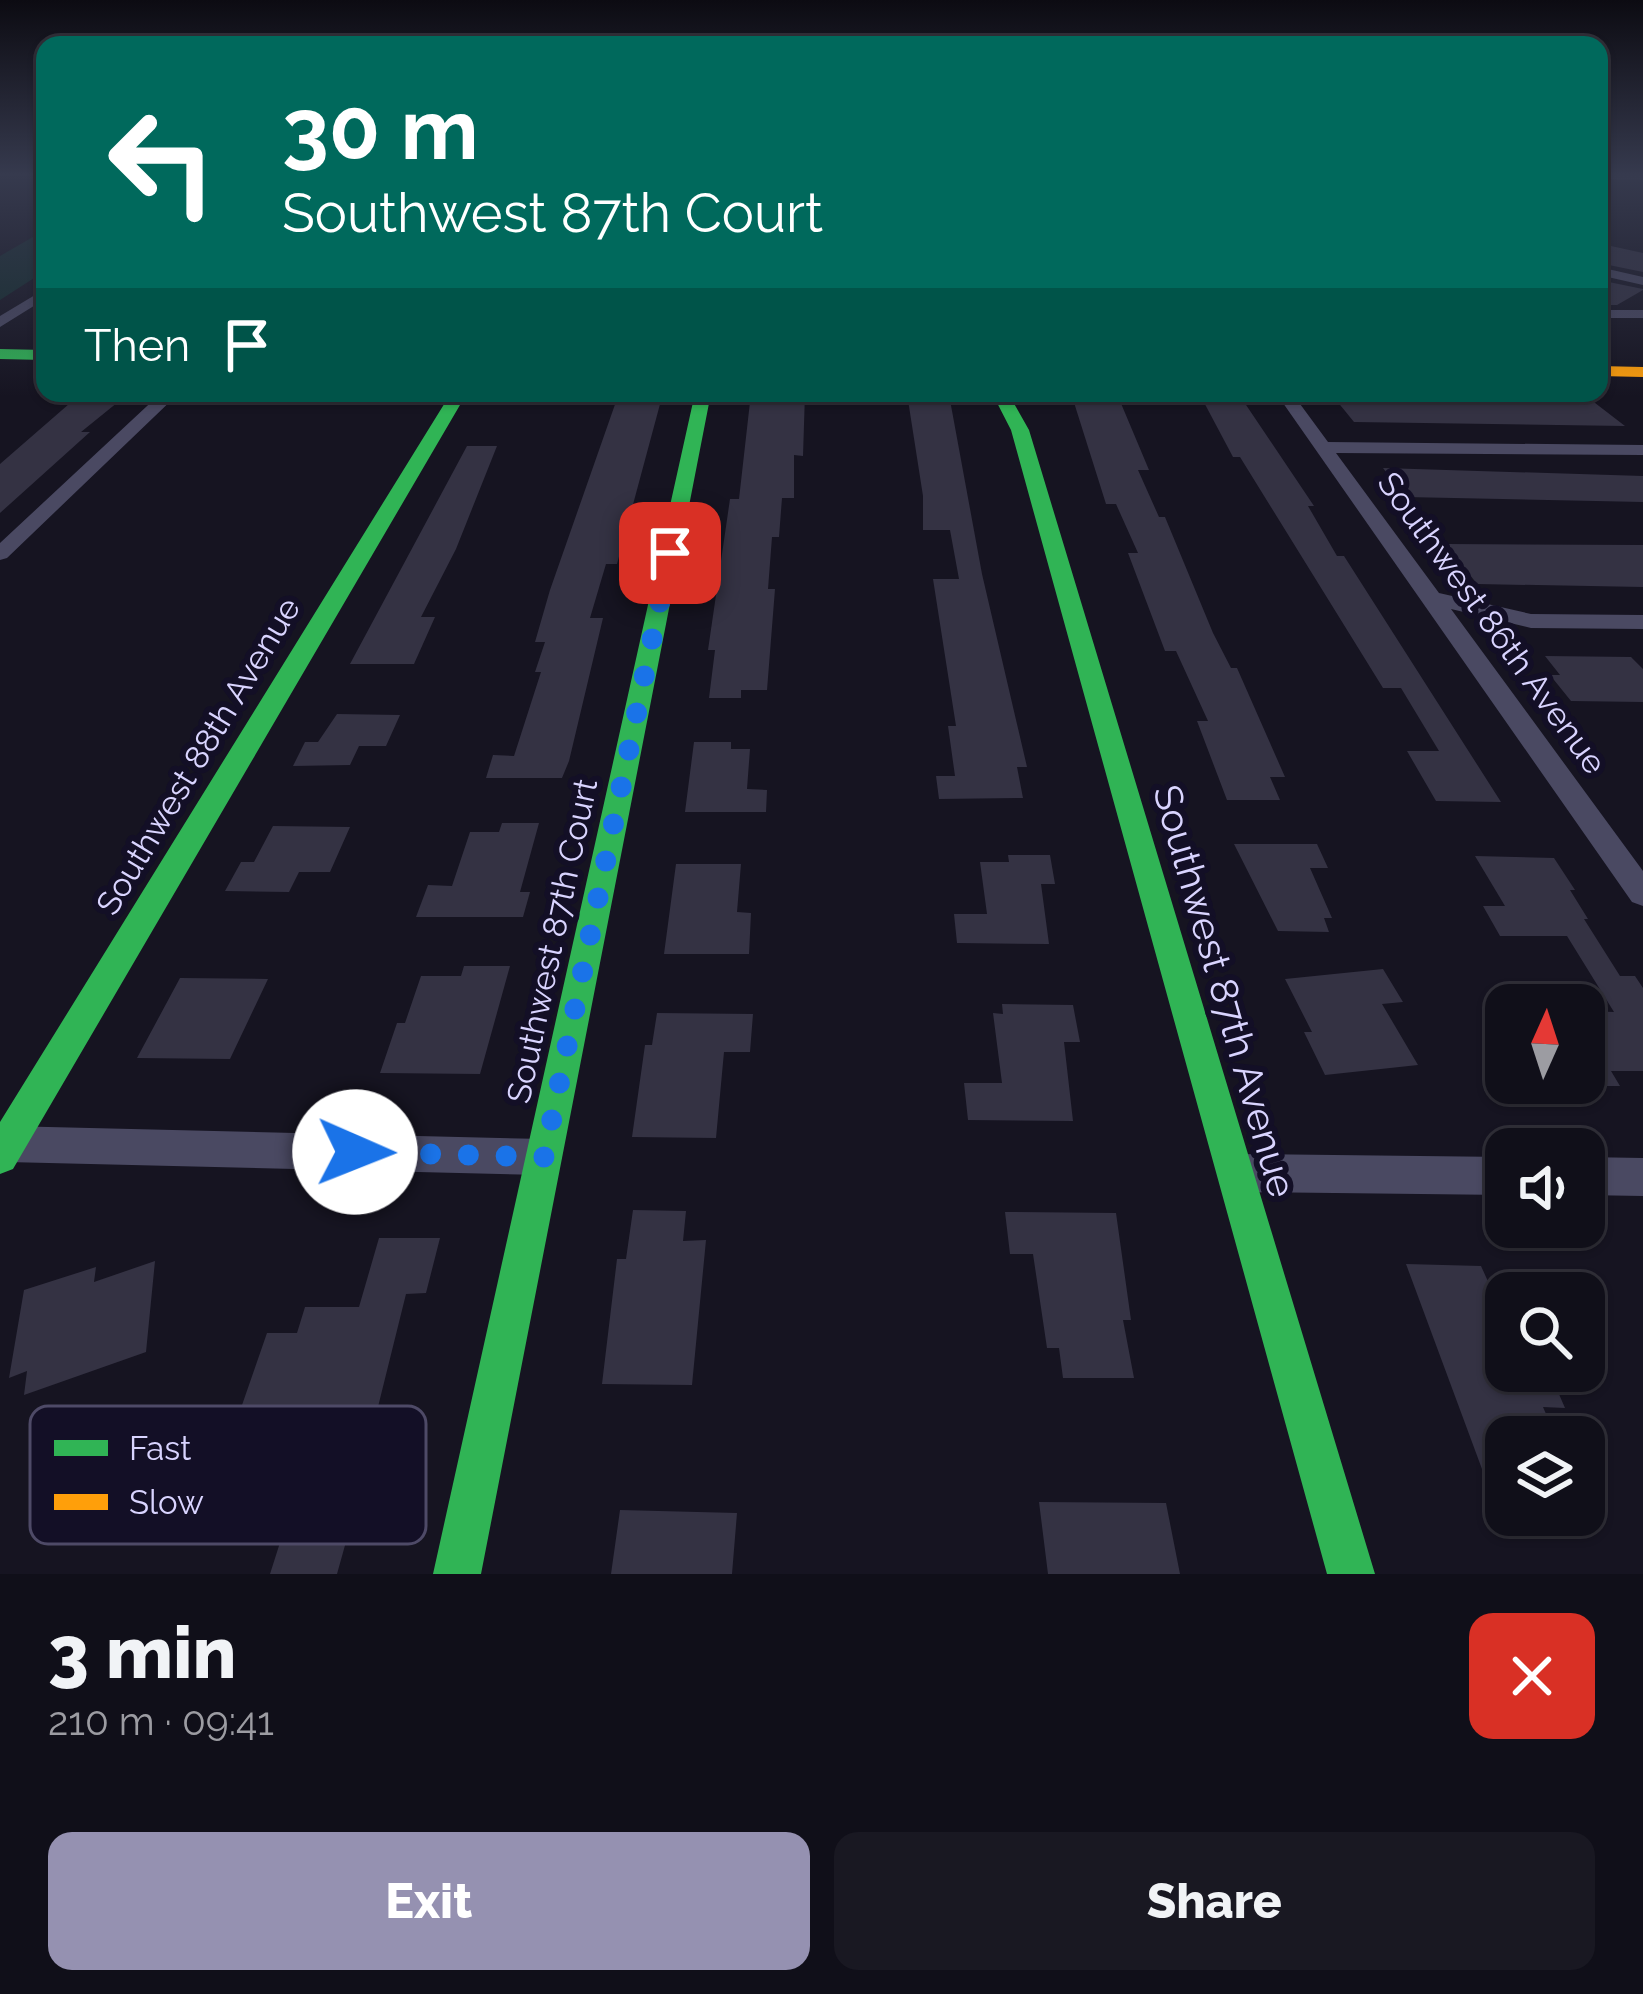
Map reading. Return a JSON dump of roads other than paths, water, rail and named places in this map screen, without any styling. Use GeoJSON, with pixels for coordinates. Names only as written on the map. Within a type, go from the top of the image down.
{"type":"FeatureCollection","features":[{"type":"Feature","properties":{"kind":"street"},"geometry":{"type":"LineString","coordinates":[[1608,273],[1643,281]]}},
{"type":"Feature","properties":{"kind":"street"},"geometry":{"type":"LineString","coordinates":[[0,323],[36,299]]}},
{"type":"Feature","properties":{"kind":"street"},"geometry":{"type":"LineString","coordinates":[[1608,314],[1643,314]]}},
{"type":"Feature","properties":{"kind":"street"},"geometry":{"type":"LineString","coordinates":[[0,355],[36,355]]}},
{"type":"Feature","properties":{"kind":"street"},"geometry":{"type":"LineString","coordinates":[[1608,371],[1643,372]]}},
{"type":"Feature","properties":{"kind":"street"},"geometry":{"type":"LineString","coordinates":[[0,554],[161,402]]}},
{"type":"Feature","properties":{"kind":"street","name":"Southwest 88th Avenue"},"geometry":{"type":"LineString","coordinates":[[4,1150],[454,402]]}},
{"type":"Feature","properties":{"kind":"street","name":"Southwest 87th Court"},"geometry":{"type":"LineString","coordinates":[[457,1574],[701,402]]}},
{"type":"Feature","properties":{"kind":"street","name":"Southwest 87th Avenue"},"geometry":{"type":"LineString","coordinates":[[1005,402],[1020,430],[1351,1574]]}},
{"type":"Feature","properties":{"kind":"street","name":"Southwest 87th Avenue"},"geometry":{"type":"LineString","coordinates":[[1020,430],[1025,421],[1022,402]]}},
{"type":"Feature","properties":{"kind":"street","name":"Southwest 86th Avenue"},"geometry":{"type":"LineString","coordinates":[[1290,402],[1640,884]]}},
{"type":"Feature","properties":{"kind":"street"},"geometry":{"type":"LineString","coordinates":[[1320,447],[1643,450]]}},
{"type":"Feature","properties":{"kind":"street"},"geometry":{"type":"LineString","coordinates":[[1431,598],[1531,621],[1643,622]]}},
{"type":"Feature","properties":{"kind":"street"},"geometry":{"type":"LineString","coordinates":[[1464,644],[1531,621]]}},
{"type":"Feature","properties":{"kind":"street"},"geometry":{"type":"LineString","coordinates":[[4,1150],[544,1157]]}},
{"type":"Feature","properties":{"kind":"street"},"geometry":{"type":"LineString","coordinates":[[1238,1173],[1485,1176]]}},
{"type":"Feature","properties":{"kind":"street"},"geometry":{"type":"LineString","coordinates":[[1605,1176],[1643,1177]]}}]}
